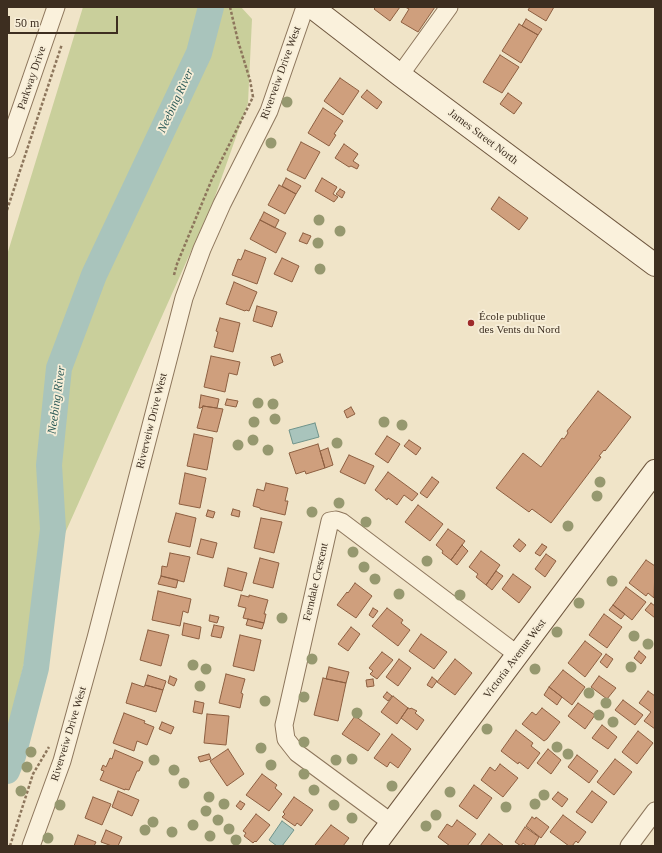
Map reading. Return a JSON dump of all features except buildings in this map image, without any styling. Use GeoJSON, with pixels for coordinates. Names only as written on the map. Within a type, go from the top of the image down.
{"type":"FeatureCollection","features":[{"type":"Feature","properties":{"kind":"street","name":"Parkway Drive"},"geometry":{"type":"LineString","coordinates":[[7,150],[56,7]]}},
{"type":"Feature","properties":{"kind":"street","name":"Riverveiw Drive West"},"geometry":{"type":"LineString","coordinates":[[31,846],[64,754],[96,638],[184,298],[202,249],[222,204],[269,111],[305,7]]}},
{"type":"Feature","properties":{"kind":"street","name":"James Street North"},"geometry":{"type":"LineString","coordinates":[[312,7],[400,75],[655,265]]}},
{"type":"Feature","properties":{"kind":"street"},"geometry":{"type":"LineString","coordinates":[[400,75],[449,7]]}},
{"type":"Feature","properties":{"kind":"street","name":"Victoria Avenue West"},"geometry":{"type":"LineString","coordinates":[[374,846],[655,471]]}},
{"type":"Feature","properties":{"kind":"street","name":"Ferndale Crescent"},"geometry":{"type":"LineString","coordinates":[[392,823],[297,752],[286,739],[284,725],[330,521],[336,520],[342,522],[518,654]]}},
{"type":"Feature","properties":{"kind":"street"},"geometry":{"type":"LineString","coordinates":[[629,846],[655,811]]}},
{"type":"Feature","properties":{"kind":"path"},"geometry":{"type":"LineString","coordinates":[[7,210],[64,37]]}},
{"type":"Feature","properties":{"kind":"green space"},"geometry":{"type":"Polygon","coordinates":[[[83,7],[241,7],[252,19],[248,103],[213,202],[45,578],[7,733],[7,255],[83,7]]]}},
{"type":"Feature","properties":{"kind":"water"},"geometry":{"type":"Polygon","coordinates":[[[315,423],[319,437],[293,444],[289,430],[315,423]]]}},
{"type":"Feature","properties":{"kind":"water"},"geometry":{"type":"Polygon","coordinates":[[[282,821],[294,830],[282,846],[277,846],[269,840],[282,821]]]}},
{"type":"Feature","properties":{"kind":"waterway","name":"Neebing River"},"geometry":{"type":"LineString","coordinates":[[7,771],[13,756],[36,668],[53,529],[49,465],[59,368],[94,275],[199,53],[211,7]]}},
{"type":"Feature","properties":{"kind":"place","name":"École publique des Vents du Nord"},"geometry":{"type":"Point","coordinates":[471,323]}}]}
